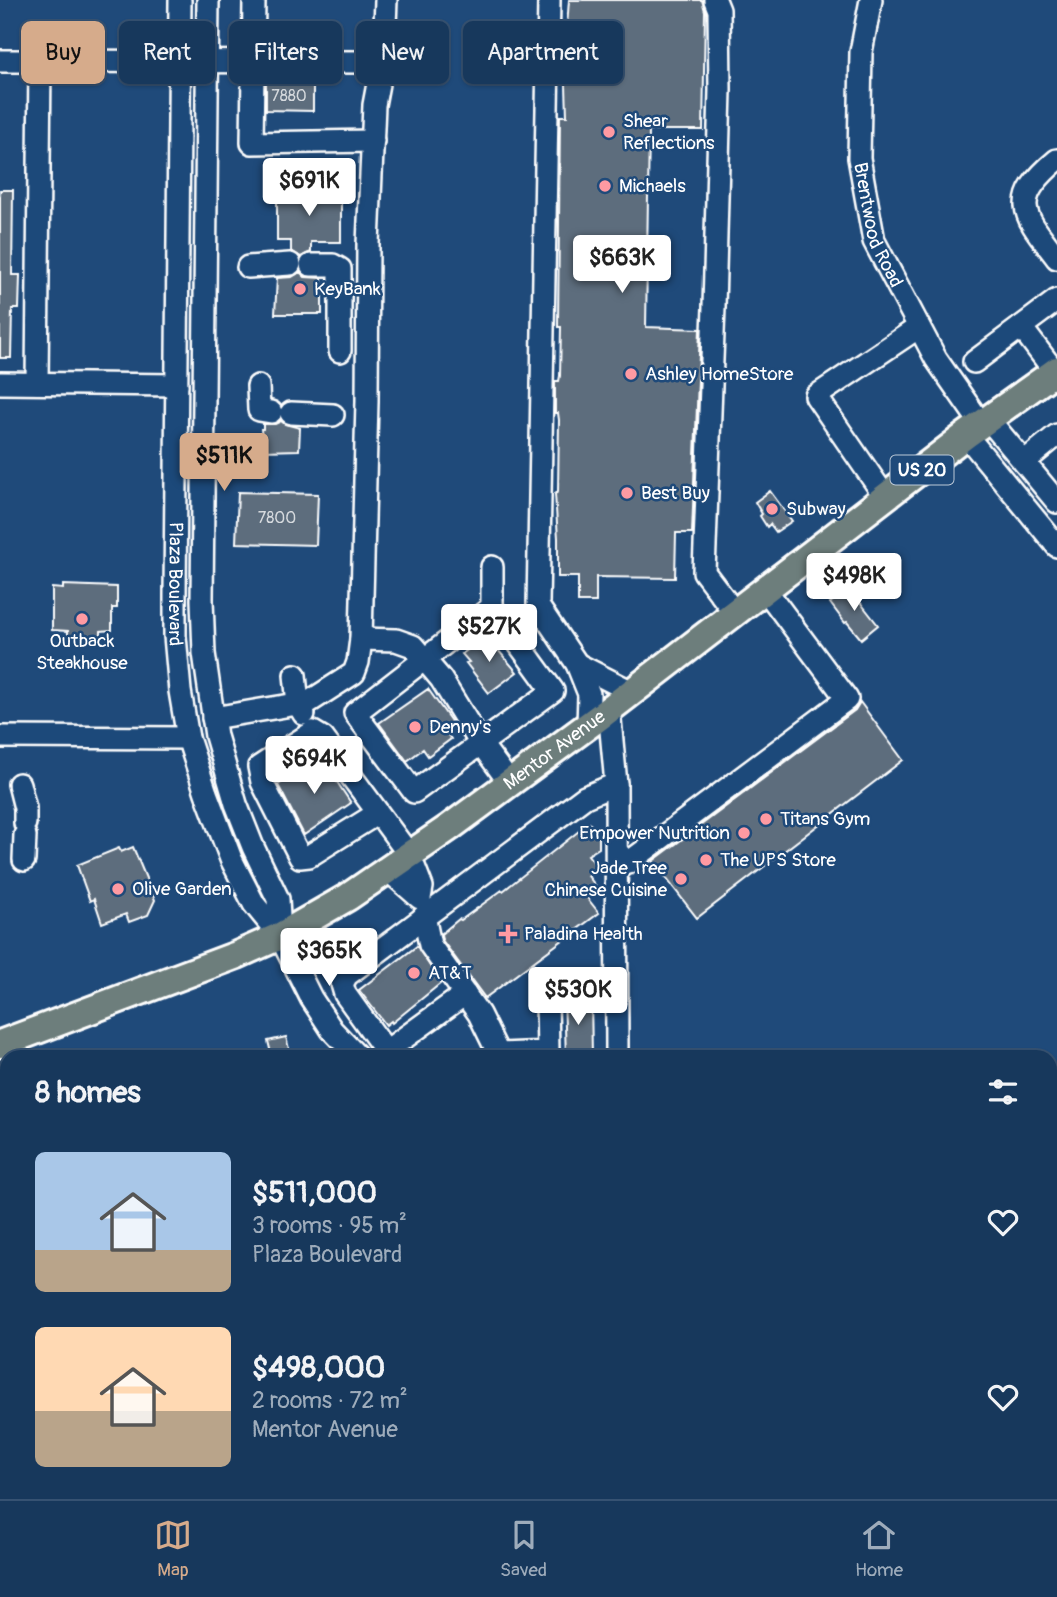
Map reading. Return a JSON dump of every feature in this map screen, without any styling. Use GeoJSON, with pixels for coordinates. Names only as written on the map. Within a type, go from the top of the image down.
{"type":"FeatureCollection","features":[{"type":"Feature","properties":{"kind":"main road","name":"Mentor Avenue"},"geometry":{"type":"LineString","coordinates":[[0,1044],[195,972],[280,936],[395,866],[588,726],[765,589],[1056,371]]}},
{"type":"Feature","properties":{"kind":"street","name":"Plaza Boulevard"},"geometry":{"type":"LineString","coordinates":[[180,0],[180,21]]}},
{"type":"Feature","properties":{"kind":"street","name":"Plaza Boulevard"},"geometry":{"type":"LineString","coordinates":[[208,0],[208,21]]}},
{"type":"Feature","properties":{"kind":"street"},"geometry":{"type":"LineString","coordinates":[[253,21],[254,0]]}},
{"type":"Feature","properties":{"kind":"street"},"geometry":{"type":"LineString","coordinates":[[385,21],[386,0]]}},
{"type":"Feature","properties":{"kind":"street"},"geometry":{"type":"LineString","coordinates":[[549,0],[538,606],[577,664],[589,694],[588,726]]}},
{"type":"Feature","properties":{"kind":"street"},"geometry":{"type":"LineString","coordinates":[[715,0],[719,10],[720,90],[704,572],[735,613]]}},
{"type":"Feature","properties":{"kind":"street","name":"Brentwood Road"},"geometry":{"type":"LineString","coordinates":[[872,0],[862,52],[859,158],[874,241],[936,359],[979,427]]}},
{"type":"Feature","properties":{"kind":"street"},"geometry":{"type":"LineString","coordinates":[[0,61],[21,62]]}},
{"type":"Feature","properties":{"kind":"street"},"geometry":{"type":"LineString","coordinates":[[37,383],[40,84]]}},
{"type":"Feature","properties":{"kind":"street","name":"Plaza Boulevard"},"geometry":{"type":"LineString","coordinates":[[180,84],[176,636],[180,691],[188,738],[231,859],[254,904],[280,936],[311,998],[332,1030],[351,1050]]}},
{"type":"Feature","properties":{"kind":"street","name":"Plaza Boulevard"},"geometry":{"type":"LineString","coordinates":[[207,84],[202,600],[204,653],[216,736],[236,804],[278,899],[280,936]]}},
{"type":"Feature","properties":{"kind":"street"},"geometry":{"type":"LineString","coordinates":[[252,84],[252,142],[373,141]]}},
{"type":"Feature","properties":{"kind":"street"},"geometry":{"type":"LineString","coordinates":[[213,718],[309,702],[354,673],[358,662],[361,639],[367,401],[368,244],[374,105],[378,84]]}},
{"type":"Feature","properties":{"kind":"street"},"geometry":{"type":"LineString","coordinates":[[1057,160],[1031,186],[1026,209],[1028,220],[1057,258]]}},
{"type":"Feature","properties":{"kind":"street"},"geometry":{"type":"LineString","coordinates":[[248,267],[333,265],[340,269],[340,351]]}},
{"type":"Feature","properties":{"kind":"street"},"geometry":{"type":"LineString","coordinates":[[974,362],[1057,300]]}},
{"type":"Feature","properties":{"kind":"street"},"geometry":{"type":"LineString","coordinates":[[886,498],[816,396],[919,327]]}},
{"type":"Feature","properties":{"kind":"street"},"geometry":{"type":"LineString","coordinates":[[1021,327],[1056,371]]}},
{"type":"Feature","properties":{"kind":"street"},"geometry":{"type":"LineString","coordinates":[[0,383],[177,385]]}},
{"type":"Feature","properties":{"kind":"street"},"geometry":{"type":"LineString","coordinates":[[258,386],[259,410],[332,415]]}},
{"type":"Feature","properties":{"kind":"street"},"geometry":{"type":"LineString","coordinates":[[979,427],[1024,462],[1057,502]]}},
{"type":"Feature","properties":{"kind":"street"},"geometry":{"type":"LineString","coordinates":[[979,427],[1057,546]]}},
{"type":"Feature","properties":{"kind":"street"},"geometry":{"type":"LineString","coordinates":[[1024,462],[1057,435]]}},
{"type":"Feature","properties":{"kind":"street"},"geometry":{"type":"LineString","coordinates":[[492,567],[496,614],[553,691],[414,792],[355,713],[425,660],[496,614]]}},
{"type":"Feature","properties":{"kind":"street"},"geometry":{"type":"LineString","coordinates":[[617,852],[628,863],[847,699],[765,589]]}},
{"type":"Feature","properties":{"kind":"street"},"geometry":{"type":"LineString","coordinates":[[361,639],[396,640],[413,646],[490,737],[510,783]]}},
{"type":"Feature","properties":{"kind":"street"},"geometry":{"type":"LineString","coordinates":[[577,664],[632,692]]}},
{"type":"Feature","properties":{"kind":"street"},"geometry":{"type":"LineString","coordinates":[[295,675],[298,704],[313,732],[323,738],[381,818],[395,866]]}},
{"type":"Feature","properties":{"kind":"street"},"geometry":{"type":"LineString","coordinates":[[609,709],[616,784],[617,1050]]}},
{"type":"Feature","properties":{"kind":"street"},"geometry":{"type":"LineString","coordinates":[[313,732],[259,767],[262,782],[300,857],[309,856],[381,818]]}},
{"type":"Feature","properties":{"kind":"street"},"geometry":{"type":"LineString","coordinates":[[0,737],[188,738]]}},
{"type":"Feature","properties":{"kind":"street"},"geometry":{"type":"LineString","coordinates":[[385,1050],[345,994],[342,984],[347,975],[585,797],[616,784]]}},
{"type":"Feature","properties":{"kind":"street"},"geometry":{"type":"LineString","coordinates":[[19,785],[24,808],[24,860]]}},
{"type":"Feature","properties":{"kind":"street"},"geometry":{"type":"LineString","coordinates":[[381,818],[387,849],[395,866]]}},
{"type":"Feature","properties":{"kind":"street"},"geometry":{"type":"LineString","coordinates":[[424,916],[430,945],[479,1014],[497,1050]]}},
{"type":"Feature","properties":{"kind":"street"},"geometry":{"type":"LineString","coordinates":[[347,975],[349,988],[372,1016],[386,1050]]}},
{"type":"Feature","properties":{"kind":"street"},"geometry":{"type":"LineString","coordinates":[[387,1050],[465,994]]}},
{"type":"Feature","properties":{"kind":"street"},"geometry":{"type":"LineString","coordinates":[[547,999],[548,1050]]}},
{"type":"Feature","properties":{"kind":"building"},"geometry":{"type":"Polygon","coordinates":[[[569,0],[702,0],[705,11],[703,130],[649,130],[646,327],[700,329],[692,533],[676,533],[675,578],[596,577],[596,602],[578,602],[578,577],[558,577],[555,494],[558,492],[559,420],[558,413],[555,413],[555,381],[559,381],[560,376],[561,327],[558,327],[560,116],[567,116],[566,84],[623,84],[623,21],[567,21],[569,0]]]}},
{"type":"Feature","properties":{"kind":"building"},"geometry":{"type":"Polygon","coordinates":[[[266,84],[313,84],[313,111],[266,110],[266,84]]]}},
{"type":"Feature","properties":{"kind":"building"},"geometry":{"type":"Polygon","coordinates":[[[0,190],[13,190],[12,275],[20,275],[19,309],[12,309],[11,358],[0,358],[0,190]]]}},
{"type":"Feature","properties":{"kind":"building"},"geometry":{"type":"Polygon","coordinates":[[[277,190],[341,190],[341,242],[311,242],[311,252],[301,257],[291,251],[291,241],[277,241],[277,190]]]}},
{"type":"Feature","properties":{"kind":"building"},"geometry":{"type":"Polygon","coordinates":[[[300,272],[305,277],[322,278],[322,314],[275,314],[277,278],[292,277],[300,272]]]}},
{"type":"Feature","properties":{"kind":"building"},"geometry":{"type":"Polygon","coordinates":[[[281,421],[300,428],[299,450],[263,451],[263,424],[281,421]]]}},
{"type":"Feature","properties":{"kind":"building"},"geometry":{"type":"Polygon","coordinates":[[[770,491],[792,521],[776,532],[770,524],[767,527],[755,502],[770,491]]]}},
{"type":"Feature","properties":{"kind":"building"},"geometry":{"type":"Polygon","coordinates":[[[238,492],[318,494],[316,545],[236,543],[238,492]]]}},
{"type":"Feature","properties":{"kind":"building","name":"Outback Steakhouse"},"geometry":{"type":"Polygon","coordinates":[[[63,585],[117,587],[117,608],[112,608],[112,630],[101,631],[101,637],[68,637],[68,631],[52,630],[52,588],[63,589],[63,585]]]}},
{"type":"Feature","properties":{"kind":"building"},"geometry":{"type":"Polygon","coordinates":[[[849,588],[878,625],[861,639],[830,603],[849,588]]]}},
{"type":"Feature","properties":{"kind":"building"},"geometry":{"type":"Polygon","coordinates":[[[486,636],[517,672],[489,693],[462,654],[486,636]]]}},
{"type":"Feature","properties":{"kind":"building","name":"Denny's"},"geometry":{"type":"Polygon","coordinates":[[[428,689],[453,724],[444,730],[451,739],[428,756],[423,749],[407,761],[379,723],[428,689]]]}},
{"type":"Feature","properties":{"kind":"building"},"geometry":{"type":"Polygon","coordinates":[[[860,702],[903,760],[697,918],[653,861],[855,710],[860,702]]]}},
{"type":"Feature","properties":{"kind":"building"},"geometry":{"type":"Polygon","coordinates":[[[321,758],[351,803],[304,835],[278,785],[321,758]]]}},
{"type":"Feature","properties":{"kind":"building"},"geometry":{"type":"Polygon","coordinates":[[[589,823],[599,834],[599,848],[588,855],[599,869],[588,876],[599,890],[588,899],[599,913],[485,998],[442,940],[441,934],[503,891],[589,823]]]}},
{"type":"Feature","properties":{"kind":"building","name":"Olive Garden"},"geometry":{"type":"Polygon","coordinates":[[[133,847],[155,900],[148,915],[129,922],[126,914],[102,923],[94,899],[90,901],[77,865],[119,848],[121,852],[133,847]]]}},
{"type":"Feature","properties":{"kind":"building"},"geometry":{"type":"Polygon","coordinates":[[[417,946],[441,983],[386,1025],[359,990],[417,946]]]}},
{"type":"Feature","properties":{"kind":"building"},"geometry":{"type":"Polygon","coordinates":[[[564,997],[591,997],[592,1050],[566,1050],[564,997]]]}},
{"type":"Feature","properties":{"kind":"building"},"geometry":{"type":"Polygon","coordinates":[[[286,1037],[289,1050],[270,1050],[268,1041],[286,1037]]]}},
{"type":"Feature","properties":{"kind":"place","name":"Shear Reflections"},"geometry":{"type":"Point","coordinates":[609,132]}},
{"type":"Feature","properties":{"kind":"place","name":"Michaels"},"geometry":{"type":"Point","coordinates":[605,186]}},
{"type":"Feature","properties":{"kind":"place","name":"KeyBank"},"geometry":{"type":"Point","coordinates":[300,289]}},
{"type":"Feature","properties":{"kind":"place","name":"Ashley HomeStore"},"geometry":{"type":"Point","coordinates":[631,374]}},
{"type":"Feature","properties":{"kind":"place","name":"Best Buy"},"geometry":{"type":"Point","coordinates":[627,493]}},
{"type":"Feature","properties":{"kind":"place","name":"Subway"},"geometry":{"type":"Point","coordinates":[772,509]}},
{"type":"Feature","properties":{"kind":"place","name":"Outback Steakhouse"},"geometry":{"type":"Point","coordinates":[82,619]}},
{"type":"Feature","properties":{"kind":"place","name":"Denny's"},"geometry":{"type":"Point","coordinates":[415,727]}},
{"type":"Feature","properties":{"kind":"place","name":"Titans Gym"},"geometry":{"type":"Point","coordinates":[766,819]}},
{"type":"Feature","properties":{"kind":"place","name":"Empower Nutrition"},"geometry":{"type":"Point","coordinates":[744,833]}},
{"type":"Feature","properties":{"kind":"place","name":"The UPS Store"},"geometry":{"type":"Point","coordinates":[706,860]}},
{"type":"Feature","properties":{"kind":"place","name":"Jade Tree Chinese Cuisine"},"geometry":{"type":"Point","coordinates":[681,879]}},
{"type":"Feature","properties":{"kind":"place","name":"Olive Garden"},"geometry":{"type":"Point","coordinates":[118,889]}},
{"type":"Feature","properties":{"kind":"place","name":"Paladina Health"},"geometry":{"type":"Point","coordinates":[508,934]}},
{"type":"Feature","properties":{"kind":"place","name":"AT&T"},"geometry":{"type":"Point","coordinates":[414,973]}}]}
